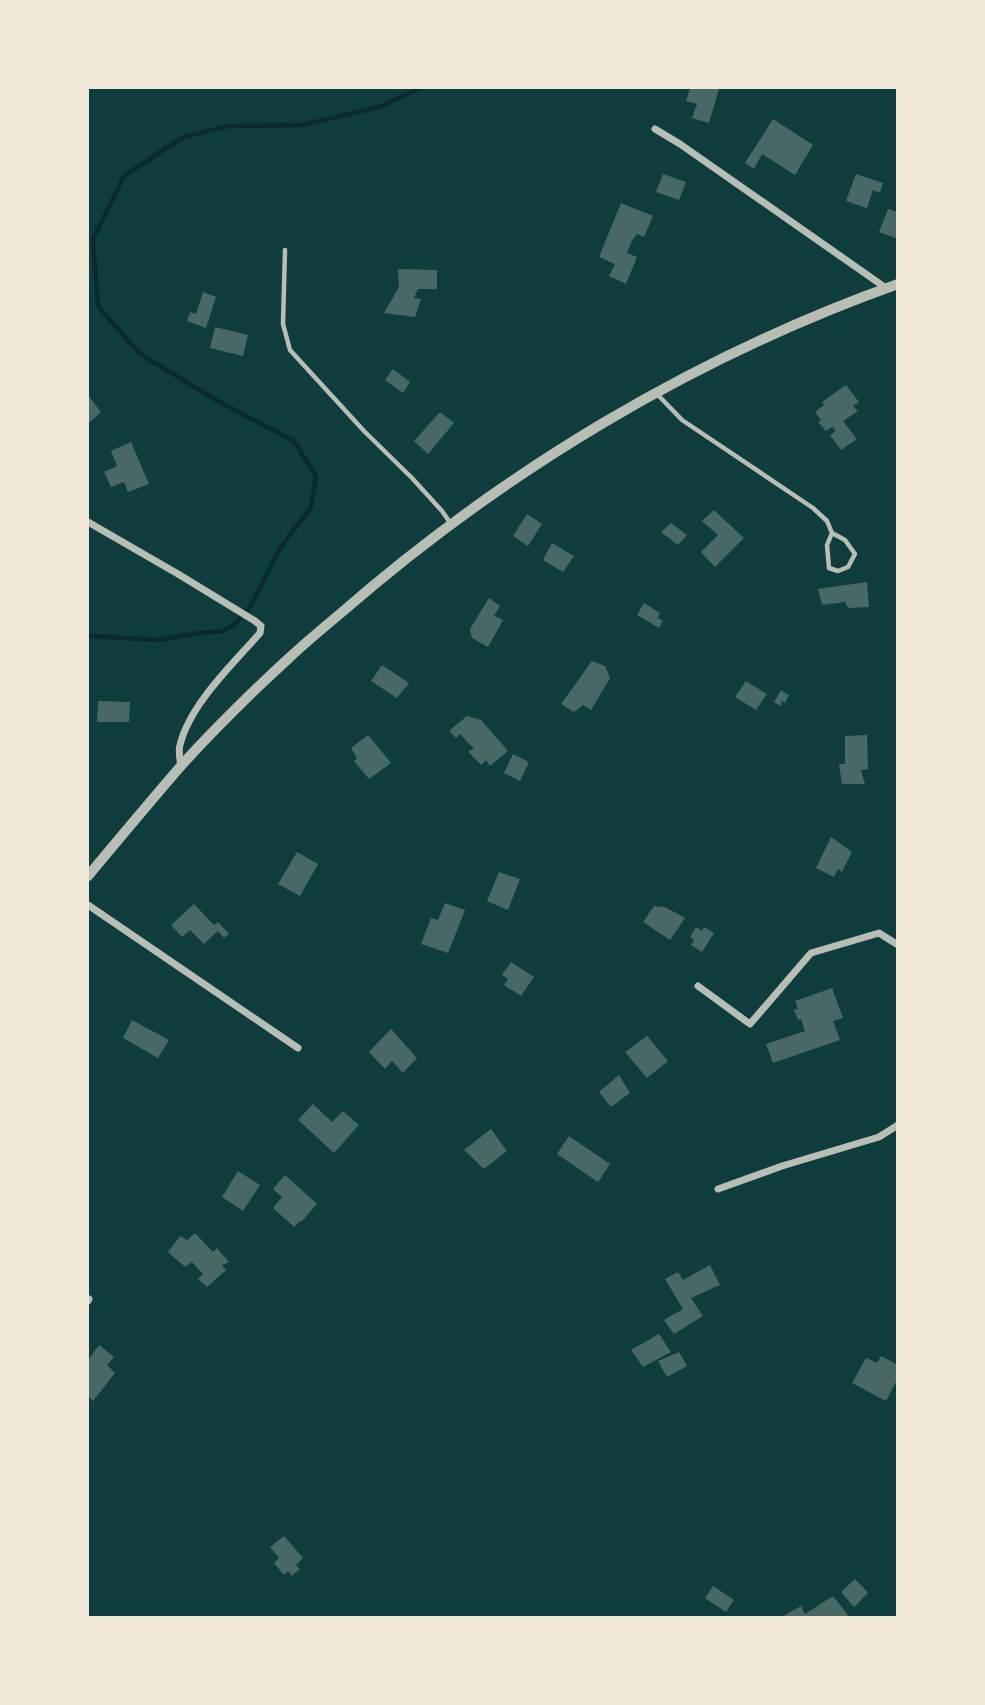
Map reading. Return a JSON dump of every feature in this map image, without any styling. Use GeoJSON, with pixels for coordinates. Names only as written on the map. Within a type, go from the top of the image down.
{"type":"FeatureCollection","features":[{"type":"Feature","properties":{"kind":"street"},"geometry":{"type":"LineString","coordinates":[[655,129],[886,288]]}},
{"type":"Feature","properties":{"kind":"street"},"geometry":{"type":"LineString","coordinates":[[88,876],[181,766],[290,657],[370,588],[451,524],[525,471],[656,393],[782,330],[898,284]]}},
{"type":"Feature","properties":{"kind":"street"},"geometry":{"type":"LineString","coordinates":[[88,522],[261,626],[260,633],[206,695],[186,728],[179,747],[181,766]]}},
{"type":"Feature","properties":{"kind":"street"},"geometry":{"type":"LineString","coordinates":[[88,905],[298,1048]]}},
{"type":"Feature","properties":{"kind":"street"},"geometry":{"type":"LineString","coordinates":[[698,986],[750,1024],[811,953],[878,933],[898,945]]}},
{"type":"Feature","properties":{"kind":"street"},"geometry":{"type":"LineString","coordinates":[[718,1189],[782,1166],[879,1137],[898,1125]]}},
{"type":"Feature","properties":{"kind":"lane"},"geometry":{"type":"LineString","coordinates":[[285,250],[283,324],[290,350],[364,431],[412,478],[451,524]]}},
{"type":"Feature","properties":{"kind":"lane"},"geometry":{"type":"LineString","coordinates":[[656,393],[682,420],[813,508],[827,522],[832,533],[845,540],[855,554],[848,567],[838,571],[829,568],[827,545],[832,533]]}},
{"type":"Feature","properties":{"kind":"building"},"geometry":{"type":"Polygon","coordinates":[[[690,88],[719,89],[709,123],[692,118],[697,104],[686,101],[690,88]]]}},
{"type":"Feature","properties":{"kind":"building"},"geometry":{"type":"Polygon","coordinates":[[[773,119],[813,145],[795,175],[762,154],[754,169],[745,163],[773,119]]]}},
{"type":"Feature","properties":{"kind":"building"},"geometry":{"type":"Polygon","coordinates":[[[663,174],[686,182],[679,200],[656,192],[663,174]]]}},
{"type":"Feature","properties":{"kind":"building"},"geometry":{"type":"Polygon","coordinates":[[[856,174],[883,183],[880,193],[873,190],[867,208],[846,201],[856,174]]]}},
{"type":"Feature","properties":{"kind":"building"},"geometry":{"type":"Polygon","coordinates":[[[621,203],[653,216],[644,237],[637,234],[632,240],[627,253],[637,257],[626,284],[609,276],[615,264],[599,257],[621,203]]]}},
{"type":"Feature","properties":{"kind":"building"},"geometry":{"type":"Polygon","coordinates":[[[888,209],[898,212],[898,239],[879,232],[888,209]]]}},
{"type":"Feature","properties":{"kind":"building"},"geometry":{"type":"Polygon","coordinates":[[[398,269],[437,270],[437,289],[418,289],[414,298],[421,299],[415,317],[384,313],[399,287],[398,269]]]}},
{"type":"Feature","properties":{"kind":"building"},"geometry":{"type":"Polygon","coordinates":[[[203,292],[216,297],[206,328],[187,321],[190,312],[196,314],[203,292]]]}},
{"type":"Feature","properties":{"kind":"building"},"geometry":{"type":"Polygon","coordinates":[[[215,327],[248,335],[243,356],[210,348],[215,327]]]}},
{"type":"Feature","properties":{"kind":"building"},"geometry":{"type":"Polygon","coordinates":[[[393,369],[410,382],[403,393],[385,380],[393,369]]]}},
{"type":"Feature","properties":{"kind":"building"},"geometry":{"type":"Polygon","coordinates":[[[846,385],[859,402],[853,406],[858,411],[843,421],[857,439],[841,450],[830,435],[836,431],[832,427],[826,431],[818,422],[821,420],[815,412],[824,405],[822,402],[846,385]]]}},
{"type":"Feature","properties":{"kind":"building"},"geometry":{"type":"Polygon","coordinates":[[[88,395],[101,412],[88,424],[88,395]]]}},
{"type":"Feature","properties":{"kind":"building"},"geometry":{"type":"Polygon","coordinates":[[[440,412],[454,423],[428,454],[414,441],[440,412]]]}},
{"type":"Feature","properties":{"kind":"building"},"geometry":{"type":"Polygon","coordinates":[[[131,442],[149,484],[128,492],[124,482],[111,487],[104,472],[117,466],[111,451],[131,442]]]}},
{"type":"Feature","properties":{"kind":"building"},"geometry":{"type":"Polygon","coordinates":[[[714,510],[744,538],[715,567],[701,552],[718,535],[702,521],[714,510]]]}},
{"type":"Feature","properties":{"kind":"building"},"geometry":{"type":"Polygon","coordinates":[[[527,514],[542,524],[528,546],[513,536],[527,514]]]}},
{"type":"Feature","properties":{"kind":"building"},"geometry":{"type":"Polygon","coordinates":[[[671,523],[687,535],[678,545],[661,532],[671,523]]]}},
{"type":"Feature","properties":{"kind":"building"},"geometry":{"type":"Polygon","coordinates":[[[552,543],[574,556],[563,572],[543,560],[552,543]]]}},
{"type":"Feature","properties":{"kind":"building"},"geometry":{"type":"Polygon","coordinates":[[[867,582],[869,607],[848,608],[845,602],[822,605],[818,589],[867,582]]]}},
{"type":"Feature","properties":{"kind":"building"},"geometry":{"type":"Polygon","coordinates":[[[489,598],[500,606],[494,616],[503,620],[488,647],[472,638],[470,629],[489,598]]]}},
{"type":"Feature","properties":{"kind":"building"},"geometry":{"type":"Polygon","coordinates":[[[644,603],[660,613],[658,618],[663,621],[659,628],[637,615],[644,603]]]}},
{"type":"Feature","properties":{"kind":"building"},"geometry":{"type":"Polygon","coordinates":[[[592,661],[605,666],[610,678],[591,710],[583,705],[574,712],[561,704],[592,661]]]}},
{"type":"Feature","properties":{"kind":"building"},"geometry":{"type":"Polygon","coordinates":[[[382,665],[409,683],[397,698],[371,681],[382,665]]]}},
{"type":"Feature","properties":{"kind":"building"},"geometry":{"type":"Polygon","coordinates":[[[746,681],[767,694],[756,710],[735,697],[746,681]]]}},
{"type":"Feature","properties":{"kind":"building"},"geometry":{"type":"Polygon","coordinates":[[[781,690],[789,695],[780,706],[774,702],[781,690]]]}},
{"type":"Feature","properties":{"kind":"building"},"geometry":{"type":"Polygon","coordinates":[[[98,701],[130,702],[129,722],[97,722],[98,701]]]}},
{"type":"Feature","properties":{"kind":"building"},"geometry":{"type":"Polygon","coordinates":[[[467,716],[481,720],[508,751],[490,766],[486,760],[481,765],[468,751],[474,749],[460,734],[456,738],[449,731],[467,716]]]}},
{"type":"Feature","properties":{"kind":"building"},"geometry":{"type":"Polygon","coordinates":[[[368,735],[391,763],[369,779],[354,761],[357,758],[351,748],[368,735]]]}},
{"type":"Feature","properties":{"kind":"building"},"geometry":{"type":"Polygon","coordinates":[[[867,735],[868,769],[861,770],[865,784],[842,784],[839,764],[845,764],[845,736],[867,735]]]}},
{"type":"Feature","properties":{"kind":"building"},"geometry":{"type":"Polygon","coordinates":[[[513,754],[529,762],[520,781],[504,773],[513,754]]]}},
{"type":"Feature","properties":{"kind":"building"},"geometry":{"type":"Polygon","coordinates":[[[831,837],[852,852],[842,872],[838,869],[834,877],[816,868],[831,837]]]}},
{"type":"Feature","properties":{"kind":"building"},"geometry":{"type":"Polygon","coordinates":[[[297,852],[318,864],[300,896],[278,884],[297,852]]]}},
{"type":"Feature","properties":{"kind":"building"},"geometry":{"type":"Polygon","coordinates":[[[499,872],[520,879],[508,910],[487,901],[499,872]]]}},
{"type":"Feature","properties":{"kind":"building"},"geometry":{"type":"Polygon","coordinates":[[[445,903],[465,910],[448,953],[421,944],[431,918],[438,920],[445,903]]]}},
{"type":"Feature","properties":{"kind":"building"},"geometry":{"type":"Polygon","coordinates":[[[194,904],[214,925],[218,922],[229,934],[224,938],[218,931],[204,944],[190,930],[182,937],[171,925],[194,904]]]}},
{"type":"Feature","properties":{"kind":"building"},"geometry":{"type":"Polygon","coordinates":[[[654,906],[665,907],[685,918],[670,940],[643,922],[654,906]]]}},
{"type":"Feature","properties":{"kind":"building"},"geometry":{"type":"Polygon","coordinates":[[[696,927],[702,931],[704,927],[714,933],[702,952],[691,945],[694,940],[690,937],[696,927]]]}},
{"type":"Feature","properties":{"kind":"building"},"geometry":{"type":"Polygon","coordinates":[[[511,962],[534,977],[521,996],[504,985],[508,979],[502,975],[511,962]]]}},
{"type":"Feature","properties":{"kind":"building"},"geometry":{"type":"Polygon","coordinates":[[[832,988],[843,1018],[833,1021],[840,1040],[773,1063],[766,1044],[805,1031],[794,1010],[798,1009],[795,1001],[832,988]]]}},
{"type":"Feature","properties":{"kind":"building"},"geometry":{"type":"Polygon","coordinates":[[[132,1020],[169,1040],[158,1058],[123,1038],[132,1020]]]}},
{"type":"Feature","properties":{"kind":"building"},"geometry":{"type":"Polygon","coordinates":[[[391,1029],[417,1058],[403,1073],[392,1061],[385,1069],[369,1052],[391,1029]]]}},
{"type":"Feature","properties":{"kind":"building"},"geometry":{"type":"Polygon","coordinates":[[[647,1036],[668,1061],[647,1078],[625,1052],[647,1036]]]}},
{"type":"Feature","properties":{"kind":"building"},"geometry":{"type":"Polygon","coordinates":[[[619,1075],[630,1093],[611,1107],[599,1092],[619,1075]]]}},
{"type":"Feature","properties":{"kind":"building"},"geometry":{"type":"Polygon","coordinates":[[[313,1104],[332,1122],[343,1111],[359,1125],[334,1153],[298,1120],[313,1104]]]}},
{"type":"Feature","properties":{"kind":"building"},"geometry":{"type":"Polygon","coordinates":[[[491,1129],[507,1151],[484,1169],[464,1150],[491,1129]]]}},
{"type":"Feature","properties":{"kind":"building"},"geometry":{"type":"Polygon","coordinates":[[[569,1136],[610,1164],[598,1182],[557,1154],[569,1136]]]}},
{"type":"Feature","properties":{"kind":"building"},"geometry":{"type":"Polygon","coordinates":[[[238,1171],[260,1185],[243,1211],[222,1197],[238,1171]]]}},
{"type":"Feature","properties":{"kind":"building"},"geometry":{"type":"Polygon","coordinates":[[[285,1175],[317,1204],[294,1227],[273,1208],[282,1197],[273,1189],[285,1175]]]}},
{"type":"Feature","properties":{"kind":"building"},"geometry":{"type":"Polygon","coordinates":[[[195,1233],[213,1252],[217,1248],[229,1262],[222,1265],[226,1270],[207,1287],[198,1279],[203,1274],[192,1262],[185,1267],[168,1252],[180,1236],[187,1240],[195,1233]]]}},
{"type":"Feature","properties":{"kind":"building"},"geometry":{"type":"Polygon","coordinates":[[[710,1265],[720,1285],[691,1298],[703,1316],[674,1334],[664,1320],[683,1309],[665,1279],[678,1272],[683,1280],[710,1265]]]}},
{"type":"Feature","properties":{"kind":"building"},"geometry":{"type":"Polygon","coordinates":[[[659,1334],[671,1352],[643,1367],[631,1350],[659,1334]]]}},
{"type":"Feature","properties":{"kind":"building"},"geometry":{"type":"Polygon","coordinates":[[[99,1345],[114,1357],[107,1365],[115,1373],[93,1401],[88,1396],[88,1360],[99,1345]]]}},
{"type":"Feature","properties":{"kind":"building"},"geometry":{"type":"Polygon","coordinates":[[[679,1352],[687,1366],[667,1377],[658,1361],[679,1352]]]}},
{"type":"Feature","properties":{"kind":"building"},"geometry":{"type":"Polygon","coordinates":[[[881,1356],[898,1365],[898,1378],[886,1401],[852,1383],[866,1358],[877,1363],[881,1356]]]}},
{"type":"Feature","properties":{"kind":"building"},"geometry":{"type":"Polygon","coordinates":[[[284,1536],[303,1558],[296,1565],[300,1569],[292,1576],[288,1571],[284,1575],[274,1563],[279,1558],[270,1547],[284,1536]]]}},
{"type":"Feature","properties":{"kind":"building"},"geometry":{"type":"Polygon","coordinates":[[[855,1579],[868,1593],[854,1607],[841,1592],[855,1579]]]}},
{"type":"Feature","properties":{"kind":"building"},"geometry":{"type":"Polygon","coordinates":[[[713,1586],[734,1600],[726,1612],[705,1598],[713,1586]]]}},
{"type":"Feature","properties":{"kind":"building"},"geometry":{"type":"Polygon","coordinates":[[[833,1596],[848,1615],[844,1618],[780,1618],[801,1606],[805,1614],[833,1596]]]}},
{"type":"Feature","properties":{"kind":"waterway"},"geometry":{"type":"LineString","coordinates":[[88,636],[159,640],[223,631],[236,623],[251,605],[280,548],[311,507],[316,476],[294,441],[216,400],[139,353],[98,306],[93,239],[124,176],[183,137],[229,126],[302,125],[379,107],[420,88]]}}]}
